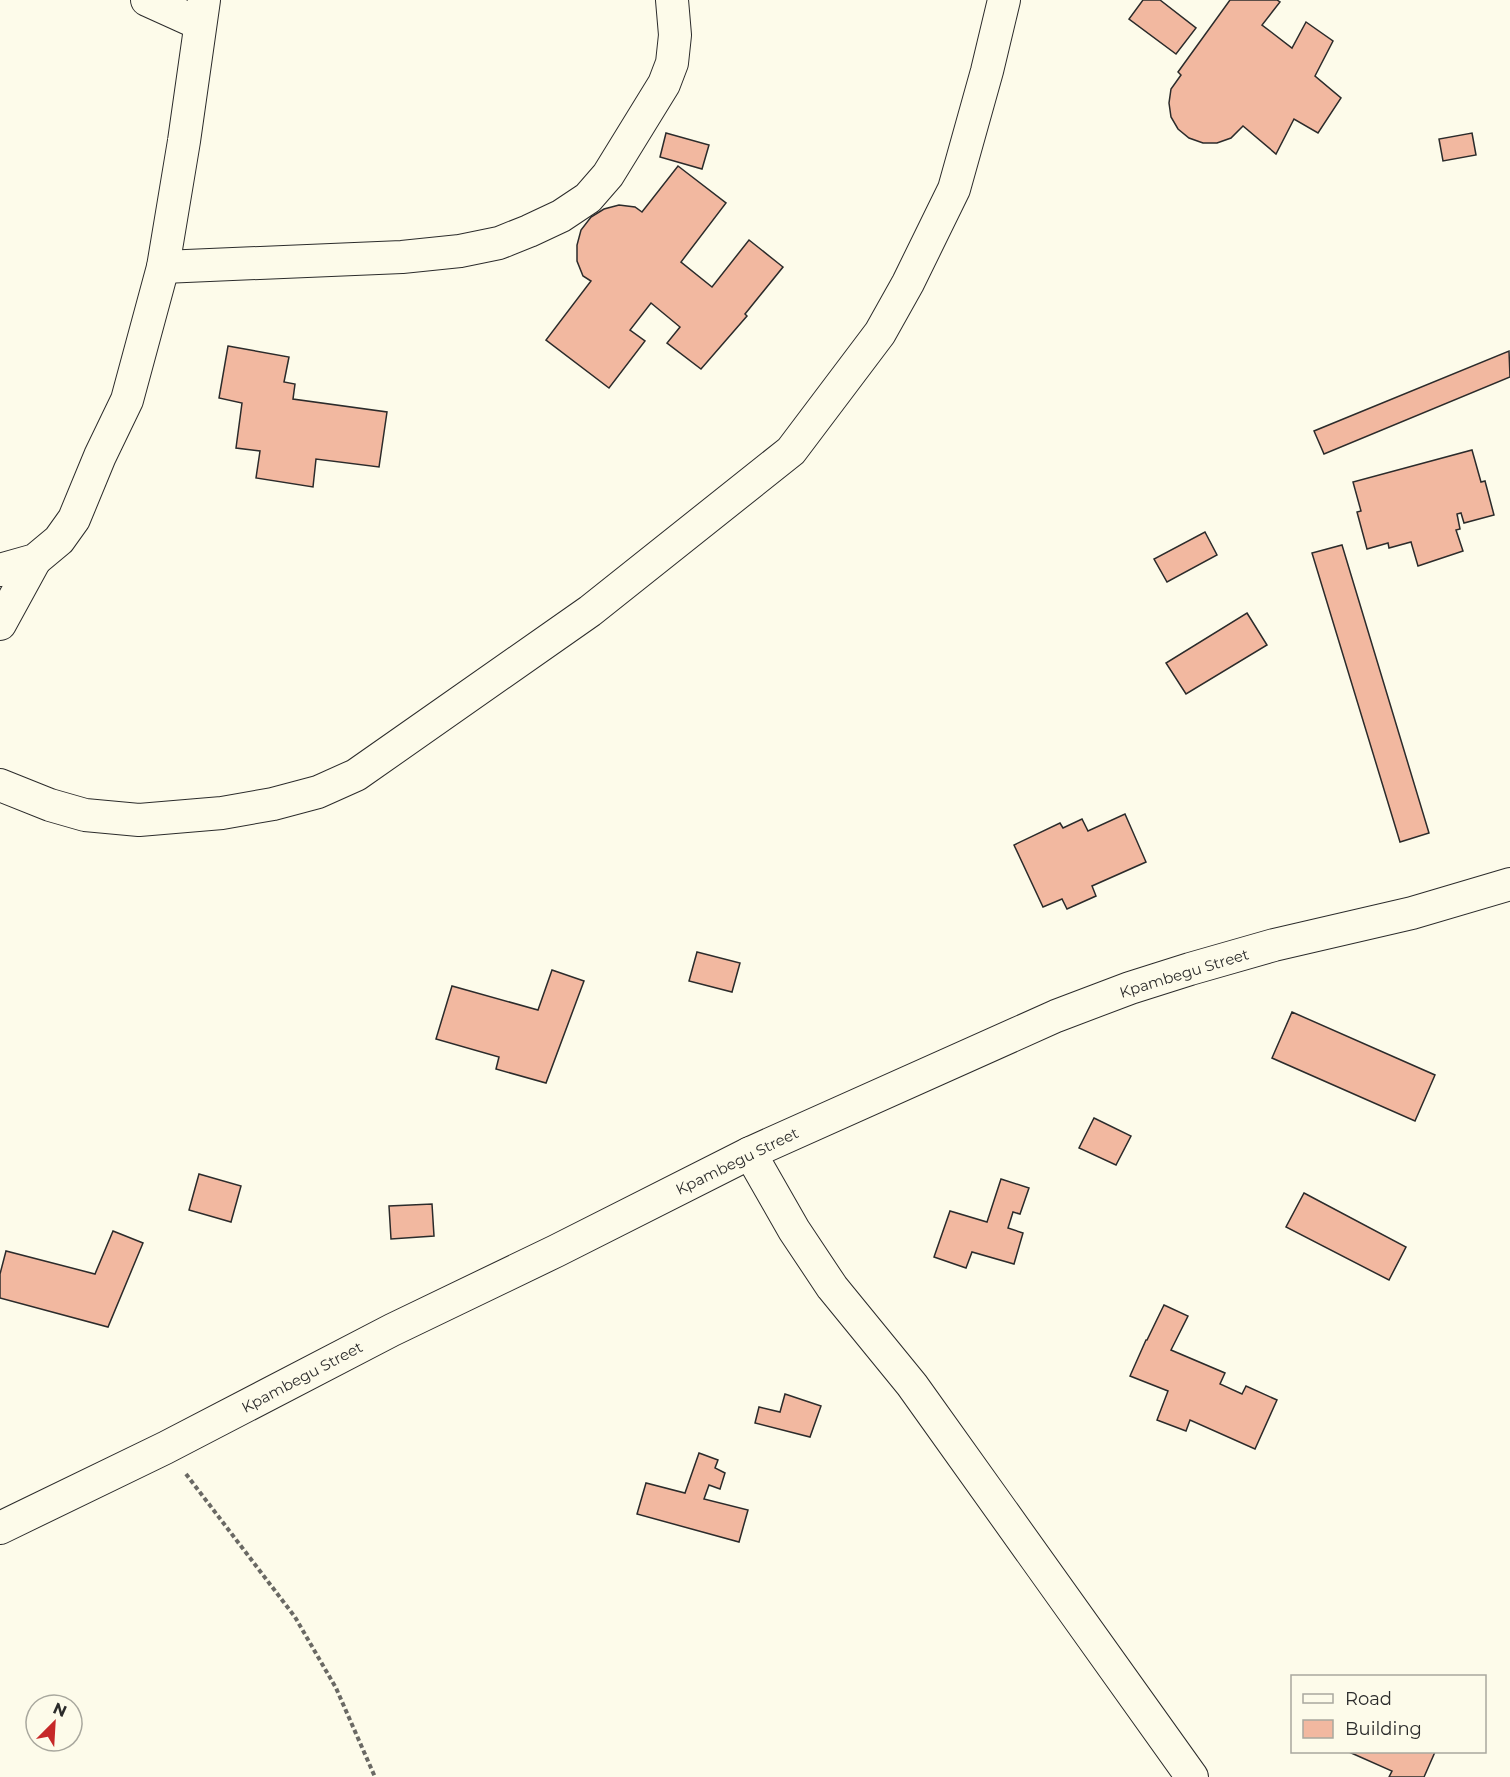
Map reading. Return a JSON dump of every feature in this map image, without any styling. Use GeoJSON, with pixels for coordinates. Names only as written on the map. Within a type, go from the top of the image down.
{"type":"FeatureCollection","features":[{"type":"Feature","properties":{"kind":"street"},"geometry":{"type":"LineString","coordinates":[[0,624],[35,560],[58,540],[74,519],[100,456],[127,400],[163,267],[202,12],[147,0]]}},
{"type":"Feature","properties":{"kind":"street"},"geometry":{"type":"LineString","coordinates":[[163,267],[402,257],[460,251],[499,243],[561,216],[588,198],[608,175],[664,84],[672,63],[675,35],[672,0]]}},
{"type":"Feature","properties":{"kind":"street"},"geometry":{"type":"LineString","coordinates":[[0,785],[50,805],[86,815],[139,820],[222,813],[318,792],[356,775],[590,611],[791,451],[880,333],[908,283],[954,189],[1004,0]]}},
{"type":"Feature","properties":{"kind":"street"},"geometry":{"type":"LineString","coordinates":[[0,570],[35,560]]}},
{"type":"Feature","properties":{"kind":"street","name":"Kpambegu Street"},"geometry":{"type":"LineString","coordinates":[[0,1528],[165,1448],[392,1330],[556,1251],[750,1152],[1056,1016],[1130,988],[1274,945],[1413,913],[1510,884]]}},
{"type":"Feature","properties":{"kind":"street"},"geometry":{"type":"LineString","coordinates":[[750,1152],[794,1230],[832,1287],[912,1385],[1192,1777]]}},
{"type":"Feature","properties":{"kind":"path"},"geometry":{"type":"LineString","coordinates":[[165,1448],[295,1617],[336,1688],[375,1777]]}},
{"type":"Feature","properties":{"kind":"building"},"geometry":{"type":"Polygon","coordinates":[[[1143,0],[1160,0],[1196,28],[1176,54],[1129,19],[1143,0]]]}},
{"type":"Feature","properties":{"kind":"building"},"geometry":{"type":"Polygon","coordinates":[[[1230,0],[1277,0],[1280,2],[1262,25],[1292,48],[1306,22],[1333,41],[1315,76],[1341,98],[1318,133],[1294,119],[1276,154],[1243,126],[1231,138],[1217,143],[1203,143],[1189,138],[1178,129],[1171,117],[1169,103],[1171,89],[1181,75],[1178,72],[1230,0]]]}},
{"type":"Feature","properties":{"kind":"building"},"geometry":{"type":"Polygon","coordinates":[[[666,133],[709,145],[702,169],[660,157],[666,133]]]}},
{"type":"Feature","properties":{"kind":"building"},"geometry":{"type":"Polygon","coordinates":[[[1472,133],[1476,155],[1443,161],[1439,139],[1472,133]]]}},
{"type":"Feature","properties":{"kind":"building"},"geometry":{"type":"Polygon","coordinates":[[[678,166],[726,203],[681,262],[712,287],[749,240],[783,267],[745,314],[747,316],[701,369],[667,343],[680,327],[651,303],[630,330],[645,341],[609,388],[546,340],[591,281],[583,276],[577,261],[577,245],[581,230],[591,217],[604,209],[619,205],[635,207],[642,212],[678,166]]]}},
{"type":"Feature","properties":{"kind":"building"},"geometry":{"type":"Polygon","coordinates":[[[228,346],[289,357],[284,382],[295,384],[293,399],[387,412],[379,467],[316,459],[313,487],[256,478],[260,451],[236,448],[242,403],[219,398],[228,346]]]}},
{"type":"Feature","properties":{"kind":"building"},"geometry":{"type":"Polygon","coordinates":[[[1509,351],[1510,377],[1324,454],[1314,431],[1509,351]]]}},
{"type":"Feature","properties":{"kind":"building"},"geometry":{"type":"Polygon","coordinates":[[[1472,450],[1481,482],[1485,481],[1494,515],[1464,523],[1461,513],[1457,514],[1460,529],[1456,530],[1463,551],[1418,566],[1411,542],[1389,548],[1388,543],[1367,549],[1357,512],[1361,511],[1353,482],[1472,450]]]}},
{"type":"Feature","properties":{"kind":"building"},"geometry":{"type":"Polygon","coordinates":[[[1205,532],[1217,555],[1167,582],[1154,559],[1205,532]]]}},
{"type":"Feature","properties":{"kind":"building"},"geometry":{"type":"Polygon","coordinates":[[[1342,545],[1429,833],[1400,842],[1312,553],[1342,545]]]}},
{"type":"Feature","properties":{"kind":"building"},"geometry":{"type":"Polygon","coordinates":[[[1247,613],[1267,645],[1186,694],[1166,663],[1247,613]]]}},
{"type":"Feature","properties":{"kind":"building"},"geometry":{"type":"Polygon","coordinates":[[[1125,814],[1146,862],[1092,886],[1096,896],[1067,909],[1062,899],[1043,907],[1014,845],[1060,823],[1063,828],[1082,819],[1088,831],[1125,814]]]}},
{"type":"Feature","properties":{"kind":"building"},"geometry":{"type":"Polygon","coordinates":[[[697,952],[740,963],[732,992],[689,981],[697,952]]]}},
{"type":"Feature","properties":{"kind":"building"},"geometry":{"type":"Polygon","coordinates":[[[552,970],[584,981],[546,1083],[496,1069],[499,1057],[436,1039],[452,986],[538,1010],[552,970]]]}},
{"type":"Feature","properties":{"kind":"building"},"geometry":{"type":"Polygon","coordinates":[[[1292,1012],[1435,1075],[1415,1121],[1272,1058],[1292,1012]]]}},
{"type":"Feature","properties":{"kind":"building"},"geometry":{"type":"Polygon","coordinates":[[[1094,1118],[1131,1136],[1116,1165],[1079,1148],[1094,1118]]]}},
{"type":"Feature","properties":{"kind":"building"},"geometry":{"type":"Polygon","coordinates":[[[199,1174],[241,1186],[231,1222],[189,1210],[199,1174]]]}},
{"type":"Feature","properties":{"kind":"building"},"geometry":{"type":"Polygon","coordinates":[[[1001,1179],[1029,1188],[1020,1214],[1013,1212],[1008,1228],[1023,1233],[1014,1264],[972,1252],[966,1268],[934,1257],[950,1211],[987,1222],[1001,1179]]]}},
{"type":"Feature","properties":{"kind":"building"},"geometry":{"type":"Polygon","coordinates":[[[1304,1193],[1406,1247],[1389,1280],[1286,1227],[1304,1193]]]}},
{"type":"Feature","properties":{"kind":"building"},"geometry":{"type":"Polygon","coordinates":[[[432,1204],[434,1236],[391,1239],[389,1206],[432,1204]]]}},
{"type":"Feature","properties":{"kind":"building"},"geometry":{"type":"Polygon","coordinates":[[[113,1231],[143,1243],[108,1327],[0,1298],[0,1274],[6,1251],[95,1274],[113,1231]]]}},
{"type":"Feature","properties":{"kind":"building"},"geometry":{"type":"Polygon","coordinates":[[[1164,1305],[1188,1316],[1171,1350],[1225,1373],[1220,1384],[1242,1394],[1246,1386],[1277,1400],[1255,1449],[1190,1420],[1186,1431],[1157,1420],[1168,1391],[1130,1376],[1164,1305]]]}},
{"type":"Feature","properties":{"kind":"building"},"geometry":{"type":"Polygon","coordinates":[[[785,1394],[821,1406],[810,1437],[755,1423],[759,1407],[780,1412],[785,1394]]]}},
{"type":"Feature","properties":{"kind":"building"},"geometry":{"type":"Polygon","coordinates":[[[699,1453],[718,1460],[715,1468],[725,1473],[720,1489],[709,1485],[704,1499],[748,1510],[739,1542],[637,1514],[646,1483],[685,1493],[699,1453]]]}},
{"type":"Feature","properties":{"kind":"building"},"geometry":{"type":"Polygon","coordinates":[[[1351,1753],[1435,1753],[1424,1777],[1389,1777],[1392,1771],[1351,1753]]]}}]}
